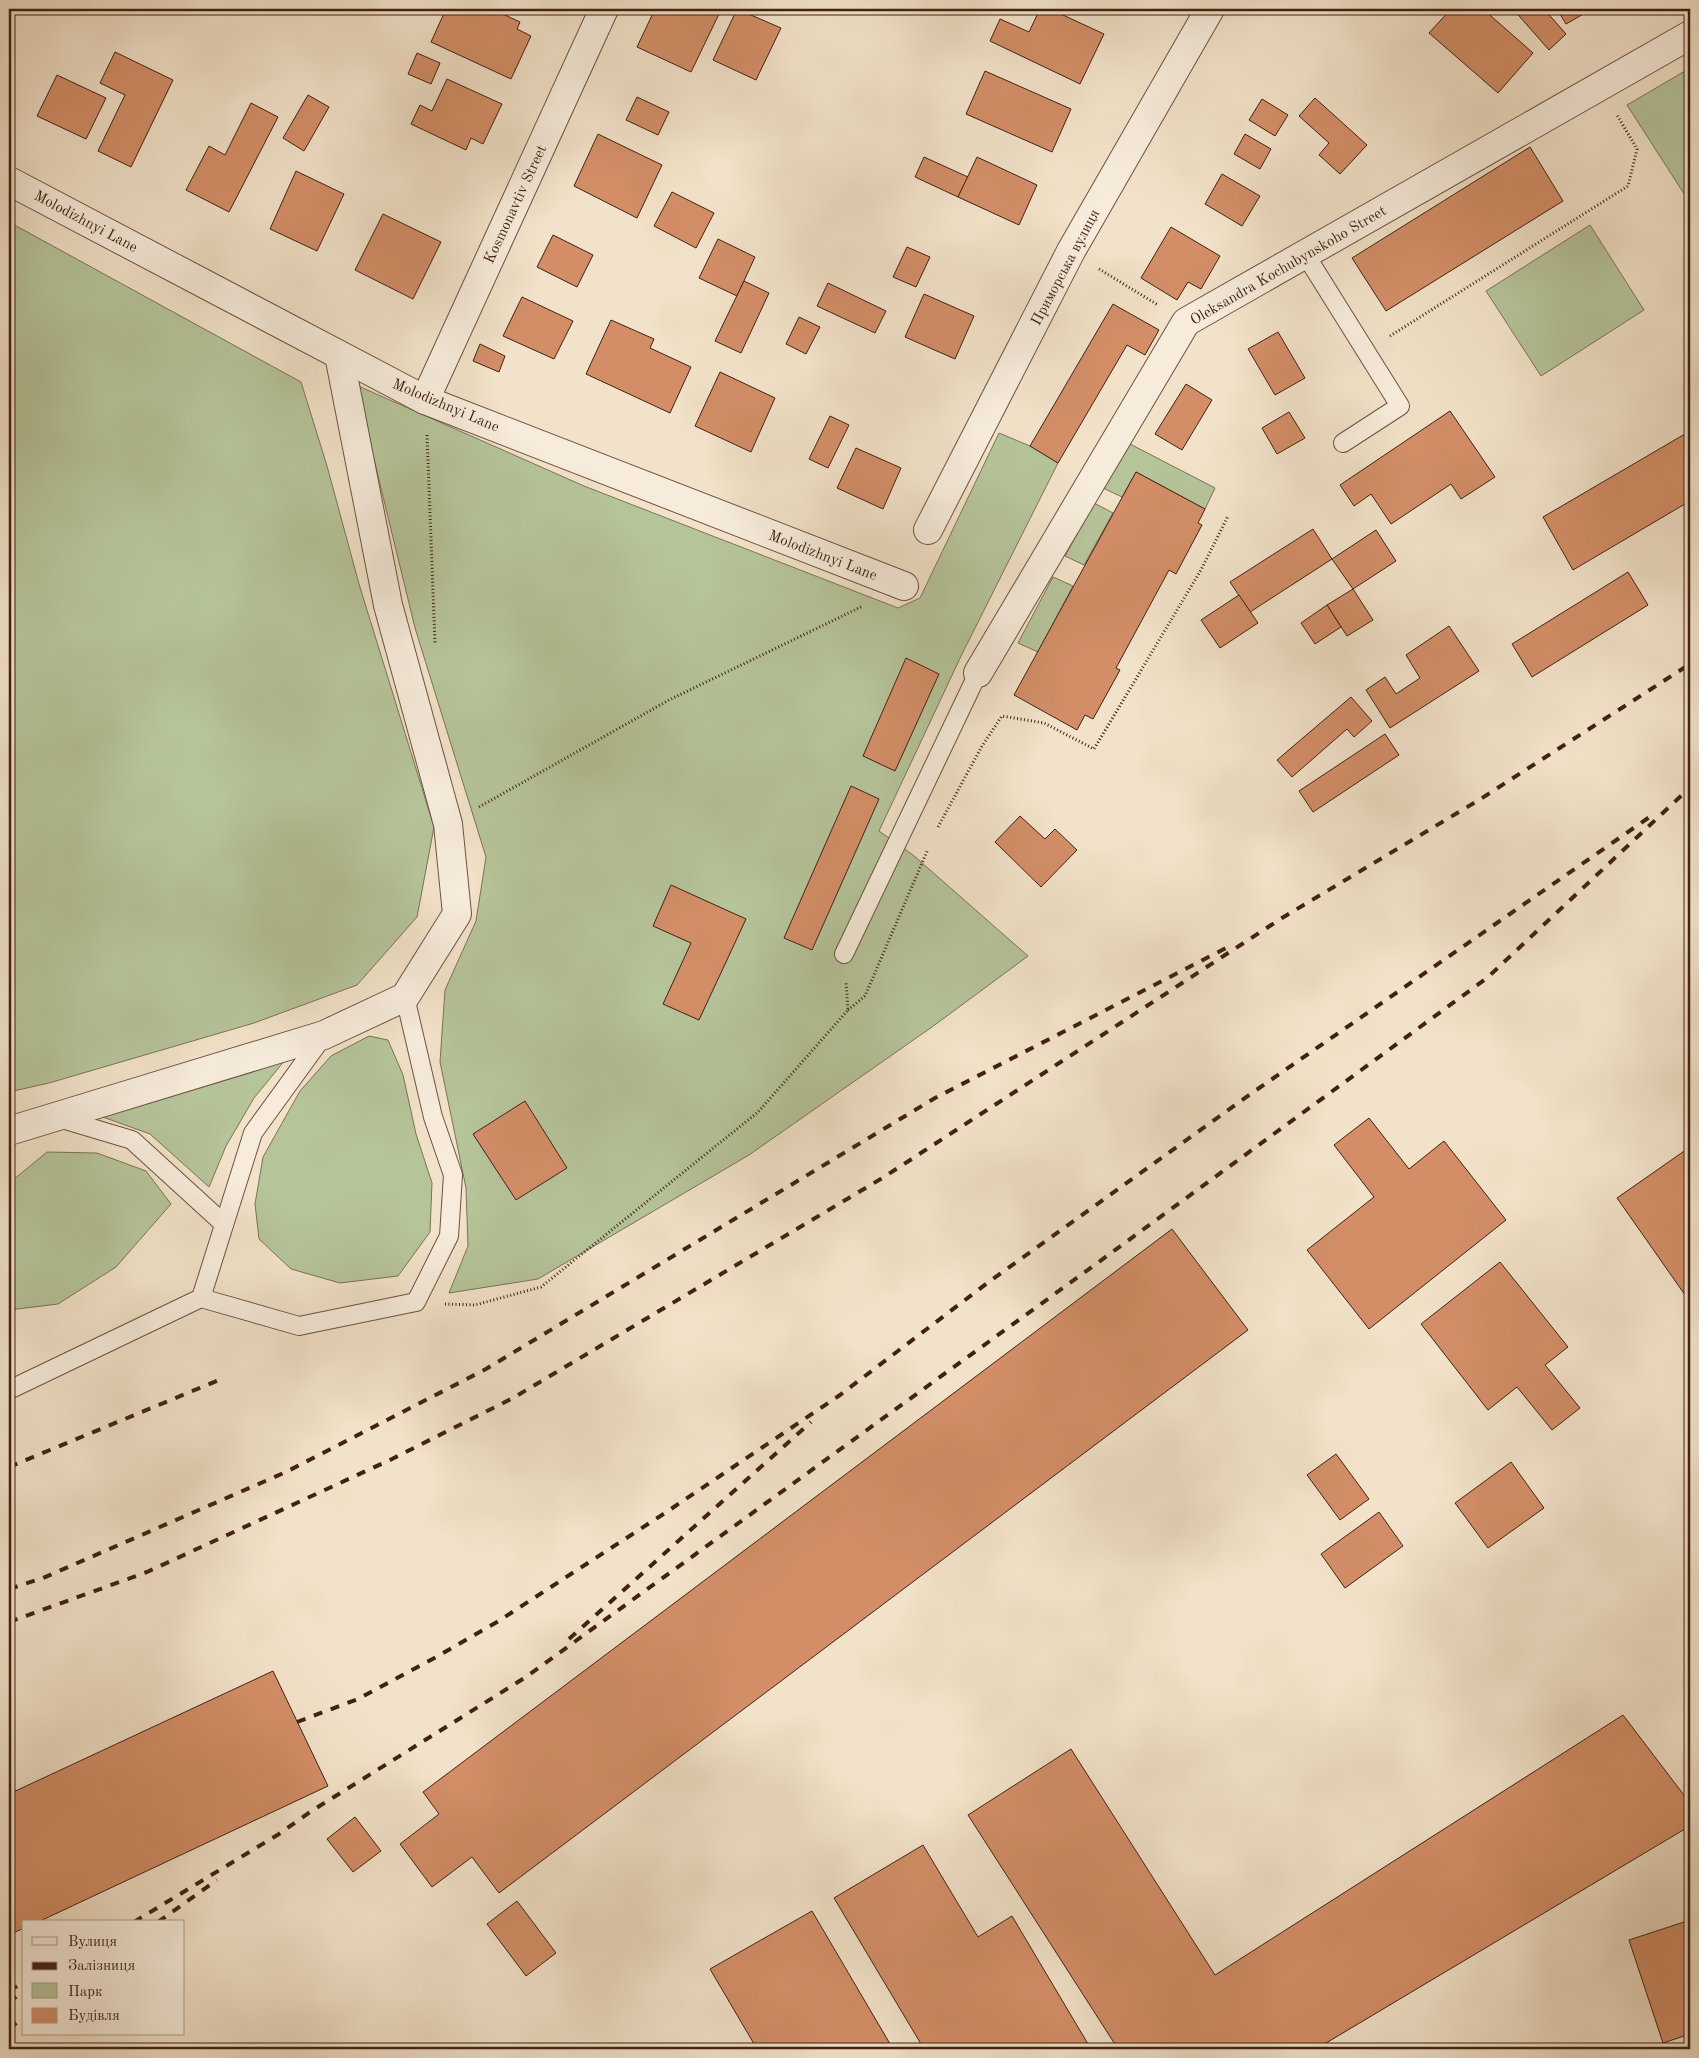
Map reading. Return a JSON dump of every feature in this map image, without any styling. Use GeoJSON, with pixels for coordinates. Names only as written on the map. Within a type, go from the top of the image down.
{"type":"FeatureCollection","features":[{"type":"Feature","properties":{"kind":"street","name":"Kosmonavtiv Street"},"geometry":{"type":"LineString","coordinates":[[425,400],[604,9]]}},
{"type":"Feature","properties":{"kind":"street","name":"Приморська вулиця"},"geometry":{"type":"LineString","coordinates":[[928,530],[1071,251],[1210,9]]}},
{"type":"Feature","properties":{"kind":"street","name":"Oleksandra Kochubynskoho Street"},"geometry":{"type":"LineString","coordinates":[[978,673],[1186,322],[1690,35]]}},
{"type":"Feature","properties":{"kind":"street","name":"Molodizhnyi Lane"},"geometry":{"type":"LineString","coordinates":[[9,181],[425,400],[904,586]]}},
{"type":"Feature","properties":{"kind":"street"},"geometry":{"type":"LineString","coordinates":[[9,1131],[324,1035],[405,997],[457,914],[448,824],[388,605],[339,354]]}},
{"type":"Feature","properties":{"kind":"lane"},"geometry":{"type":"LineString","coordinates":[[1306,254],[1400,406],[1343,443]]}},
{"type":"Feature","properties":{"kind":"lane"},"geometry":{"type":"LineString","coordinates":[[844,954],[978,673]]}},
{"type":"Feature","properties":{"kind":"lane"},"geometry":{"type":"LineString","coordinates":[[9,1390],[201,1298],[299,1326],[416,1302],[449,1236],[453,1175],[433,1117],[405,997]]}},
{"type":"Feature","properties":{"kind":"lane"},"geometry":{"type":"LineString","coordinates":[[201,1298],[253,1132],[324,1035]]}},
{"type":"Feature","properties":{"kind":"lane"},"geometry":{"type":"LineString","coordinates":[[54,1117],[132,1140],[224,1224]]}},
{"type":"Feature","properties":{"kind":"path"},"geometry":{"type":"LineString","coordinates":[[1366,351],[1628,186],[1637,149],[1600,87]]}},
{"type":"Feature","properties":{"kind":"path"},"geometry":{"type":"LineString","coordinates":[[1071,251],[1186,322]]}},
{"type":"Feature","properties":{"kind":"path"},"geometry":{"type":"LineString","coordinates":[[425,400],[436,651]]}},
{"type":"Feature","properties":{"kind":"path"},"geometry":{"type":"LineString","coordinates":[[936,833],[982,746],[1002,716],[1044,722],[1094,749],[1201,570],[1228,516]]}},
{"type":"Feature","properties":{"kind":"path"},"geometry":{"type":"LineString","coordinates":[[448,824],[669,700],[904,586]]}},
{"type":"Feature","properties":{"kind":"path"},"geometry":{"type":"LineString","coordinates":[[416,1302],[475,1305],[541,1287],[758,1112],[848,1010],[865,996],[932,841]]}},
{"type":"Feature","properties":{"kind":"path"},"geometry":{"type":"LineString","coordinates":[[844,954],[848,1010]]}},
{"type":"Feature","properties":{"kind":"green space"},"geometry":{"type":"Polygon","coordinates":[[[1690,68],[1690,203],[1627,105],[1690,68]]]}},
{"type":"Feature","properties":{"kind":"green space"},"geometry":{"type":"Polygon","coordinates":[[[9,222],[301,382],[327,466],[359,584],[434,827],[417,917],[357,985],[254,1023],[49,1083],[9,1092],[9,222]]]}},
{"type":"Feature","properties":{"kind":"green space"},"geometry":{"type":"Polygon","coordinates":[[[1590,225],[1644,310],[1541,376],[1486,291],[1590,225]]]}},
{"type":"Feature","properties":{"kind":"green space"},"geometry":{"type":"Polygon","coordinates":[[[356,385],[584,486],[898,608],[920,598],[999,433],[1030,446],[1058,463],[962,654],[879,831],[913,855],[1028,956],[932,1027],[749,1155],[538,1279],[449,1293],[468,1246],[466,1188],[440,1062],[445,990],[476,921],[486,857],[415,628],[356,385]]]}},
{"type":"Feature","properties":{"kind":"green space"},"geometry":{"type":"Polygon","coordinates":[[[1130,444],[1215,488],[1205,509],[1136,472],[1122,497],[1103,488],[1130,444]]]}},
{"type":"Feature","properties":{"kind":"green space"},"geometry":{"type":"Polygon","coordinates":[[[1094,503],[1113,513],[1084,565],[1065,556],[1094,503]]]}},
{"type":"Feature","properties":{"kind":"green space"},"geometry":{"type":"Polygon","coordinates":[[[1053,577],[1073,586],[1038,652],[1018,643],[1053,577]]]}},
{"type":"Feature","properties":{"kind":"green space"},"geometry":{"type":"Polygon","coordinates":[[[369,1036],[388,1040],[403,1075],[416,1134],[432,1183],[430,1232],[398,1276],[340,1283],[291,1269],[259,1239],[255,1204],[263,1157],[300,1091],[331,1056],[369,1036]]]}},
{"type":"Feature","properties":{"kind":"green space"},"geometry":{"type":"Polygon","coordinates":[[[290,1054],[254,1098],[226,1146],[209,1187],[150,1134],[100,1116],[290,1054]]]}},
{"type":"Feature","properties":{"kind":"green space"},"geometry":{"type":"Polygon","coordinates":[[[47,1152],[97,1153],[146,1171],[171,1204],[116,1267],[58,1304],[9,1310],[9,1196],[13,1180],[47,1152]]]}},
{"type":"Feature","properties":{"kind":"building"},"geometry":{"type":"Polygon","coordinates":[[[446,9],[492,9],[520,22],[517,29],[531,36],[511,79],[431,42],[446,9]]]}},
{"type":"Feature","properties":{"kind":"building"},"geometry":{"type":"Polygon","coordinates":[[[655,9],[707,9],[719,14],[691,72],[637,47],[655,9]]]}},
{"type":"Feature","properties":{"kind":"building"},"geometry":{"type":"Polygon","coordinates":[[[737,9],[781,28],[756,80],[713,60],[737,9]]]}},
{"type":"Feature","properties":{"kind":"building"},"geometry":{"type":"Polygon","coordinates":[[[1040,9],[1050,9],[1104,34],[1080,84],[990,41],[1000,19],[1029,32],[1040,9]]]}},
{"type":"Feature","properties":{"kind":"building"},"geometry":{"type":"Polygon","coordinates":[[[1451,9],[1483,9],[1533,53],[1498,93],[1429,33],[1451,9]]]}},
{"type":"Feature","properties":{"kind":"building"},"geometry":{"type":"Polygon","coordinates":[[[1513,9],[1544,9],[1566,34],[1549,50],[1513,9]]]}},
{"type":"Feature","properties":{"kind":"building"},"geometry":{"type":"Polygon","coordinates":[[[1557,9],[1592,9],[1566,24],[1557,9]]]}},
{"type":"Feature","properties":{"kind":"building"},"geometry":{"type":"Polygon","coordinates":[[[115,52],[173,80],[131,167],[98,151],[125,95],[100,83],[115,52]]]}},
{"type":"Feature","properties":{"kind":"building"},"geometry":{"type":"Polygon","coordinates":[[[417,53],[440,63],[431,84],[408,74],[417,53]]]}},
{"type":"Feature","properties":{"kind":"building"},"geometry":{"type":"Polygon","coordinates":[[[985,71],[1071,109],[1052,152],[966,114],[985,71]]]}},
{"type":"Feature","properties":{"kind":"building"},"geometry":{"type":"Polygon","coordinates":[[[57,75],[106,98],[86,139],[37,116],[57,75]]]}},
{"type":"Feature","properties":{"kind":"building"},"geometry":{"type":"Polygon","coordinates":[[[447,79],[502,104],[483,144],[471,138],[466,150],[411,124],[420,105],[432,111],[447,79]]]}},
{"type":"Feature","properties":{"kind":"building"},"geometry":{"type":"Polygon","coordinates":[[[308,95],[329,107],[304,151],[283,138],[308,95]]]}},
{"type":"Feature","properties":{"kind":"building"},"geometry":{"type":"Polygon","coordinates":[[[637,97],[669,112],[658,135],[626,120],[637,97]]]}},
{"type":"Feature","properties":{"kind":"building"},"geometry":{"type":"Polygon","coordinates":[[[1315,98],[1367,145],[1340,174],[1319,155],[1329,143],[1299,116],[1315,98]]]}},
{"type":"Feature","properties":{"kind":"building"},"geometry":{"type":"Polygon","coordinates":[[[1262,99],[1288,115],[1275,136],[1249,120],[1262,99]]]}},
{"type":"Feature","properties":{"kind":"building"},"geometry":{"type":"Polygon","coordinates":[[[251,103],[278,117],[229,212],[186,190],[209,146],[225,155],[251,103]]]}},
{"type":"Feature","properties":{"kind":"building"},"geometry":{"type":"Polygon","coordinates":[[[598,134],[662,165],[637,218],[574,186],[598,134]]]}},
{"type":"Feature","properties":{"kind":"building"},"geometry":{"type":"Polygon","coordinates":[[[1245,134],[1271,149],[1260,169],[1234,154],[1245,134]]]}},
{"type":"Feature","properties":{"kind":"building"},"geometry":{"type":"Polygon","coordinates":[[[1530,147],[1563,201],[1386,311],[1352,258],[1530,147]]]}},
{"type":"Feature","properties":{"kind":"building"},"geometry":{"type":"Polygon","coordinates":[[[924,157],[968,177],[958,197],[915,177],[924,157]]]}},
{"type":"Feature","properties":{"kind":"building"},"geometry":{"type":"Polygon","coordinates":[[[977,157],[1037,185],[1019,225],[958,197],[977,157]]]}},
{"type":"Feature","properties":{"kind":"building"},"geometry":{"type":"Polygon","coordinates":[[[296,171],[344,194],[317,251],[270,229],[296,171]]]}},
{"type":"Feature","properties":{"kind":"building"},"geometry":{"type":"Polygon","coordinates":[[[1222,174],[1260,196],[1242,226],[1205,204],[1222,174]]]}},
{"type":"Feature","properties":{"kind":"building"},"geometry":{"type":"Polygon","coordinates":[[[672,192],[714,213],[696,248],[654,226],[672,192]]]}},
{"type":"Feature","properties":{"kind":"building"},"geometry":{"type":"Polygon","coordinates":[[[383,214],[441,242],[413,299],[355,270],[383,214]]]}},
{"type":"Feature","properties":{"kind":"building"},"geometry":{"type":"Polygon","coordinates":[[[1171,227],[1220,256],[1201,289],[1188,282],[1177,300],[1141,278],[1171,227]]]}},
{"type":"Feature","properties":{"kind":"building"},"geometry":{"type":"Polygon","coordinates":[[[553,235],[593,255],[577,287],[537,267],[553,235]]]}},
{"type":"Feature","properties":{"kind":"building"},"geometry":{"type":"Polygon","coordinates":[[[718,239],[755,257],[737,296],[699,278],[718,239]]]}},
{"type":"Feature","properties":{"kind":"building"},"geometry":{"type":"Polygon","coordinates":[[[907,247],[930,257],[916,287],[893,277],[907,247]]]}},
{"type":"Feature","properties":{"kind":"building"},"geometry":{"type":"Polygon","coordinates":[[[744,281],[769,293],[741,353],[715,341],[744,281]]]}},
{"type":"Feature","properties":{"kind":"building"},"geometry":{"type":"Polygon","coordinates":[[[828,283],[886,311],[875,333],[817,306],[828,283]]]}},
{"type":"Feature","properties":{"kind":"building"},"geometry":{"type":"Polygon","coordinates":[[[924,294],[974,316],[955,359],[905,337],[924,294]]]}},
{"type":"Feature","properties":{"kind":"building"},"geometry":{"type":"Polygon","coordinates":[[[522,297],[573,321],[554,359],[503,336],[522,297]]]}},
{"type":"Feature","properties":{"kind":"building"},"geometry":{"type":"Polygon","coordinates":[[[1113,304],[1159,330],[1145,355],[1127,345],[1058,463],[1030,446],[1113,304]]]}},
{"type":"Feature","properties":{"kind":"building"},"geometry":{"type":"Polygon","coordinates":[[[799,317],[820,327],[806,354],[786,344],[799,317]]]}},
{"type":"Feature","properties":{"kind":"building"},"geometry":{"type":"Polygon","coordinates":[[[611,320],[654,339],[650,348],[691,367],[670,413],[586,374],[611,320]]]}},
{"type":"Feature","properties":{"kind":"building"},"geometry":{"type":"Polygon","coordinates":[[[1278,332],[1305,378],[1275,395],[1248,349],[1278,332]]]}},
{"type":"Feature","properties":{"kind":"building"},"geometry":{"type":"Polygon","coordinates":[[[480,344],[505,356],[499,372],[473,361],[480,344]]]}},
{"type":"Feature","properties":{"kind":"building"},"geometry":{"type":"Polygon","coordinates":[[[720,372],[775,398],[751,452],[695,426],[720,372]]]}},
{"type":"Feature","properties":{"kind":"building"},"geometry":{"type":"Polygon","coordinates":[[[1186,384],[1212,400],[1182,450],[1155,434],[1186,384]]]}},
{"type":"Feature","properties":{"kind":"building"},"geometry":{"type":"Polygon","coordinates":[[[1450,411],[1495,477],[1461,499],[1451,484],[1391,524],[1371,494],[1354,506],[1340,485],[1450,411]]]}},
{"type":"Feature","properties":{"kind":"building"},"geometry":{"type":"Polygon","coordinates":[[[1289,412],[1305,438],[1277,454],[1262,428],[1289,412]]]}},
{"type":"Feature","properties":{"kind":"building"},"geometry":{"type":"Polygon","coordinates":[[[830,416],[849,425],[828,468],[809,459],[830,416]]]}},
{"type":"Feature","properties":{"kind":"building"},"geometry":{"type":"Polygon","coordinates":[[[1690,431],[1690,501],[1573,570],[1543,517],[1690,431]]]}},
{"type":"Feature","properties":{"kind":"building"},"geometry":{"type":"Polygon","coordinates":[[[856,448],[901,468],[883,509],[837,488],[856,448]]]}},
{"type":"Feature","properties":{"kind":"building"},"geometry":{"type":"Polygon","coordinates":[[[1136,472],[1205,509],[1198,523],[1202,525],[1176,574],[1169,570],[1116,668],[1120,670],[1093,719],[1085,715],[1077,730],[1014,695],[1136,472]]]}},
{"type":"Feature","properties":{"kind":"building"},"geometry":{"type":"Polygon","coordinates":[[[1313,529],[1332,559],[1250,612],[1230,582],[1313,529]]]}},
{"type":"Feature","properties":{"kind":"building"},"geometry":{"type":"Polygon","coordinates":[[[1376,530],[1396,561],[1353,589],[1332,559],[1376,530]]]}},
{"type":"Feature","properties":{"kind":"building"},"geometry":{"type":"Polygon","coordinates":[[[1628,572],[1648,605],[1532,677],[1512,644],[1628,572]]]}},
{"type":"Feature","properties":{"kind":"building"},"geometry":{"type":"Polygon","coordinates":[[[1353,589],[1373,620],[1347,636],[1327,605],[1353,589]]]}},
{"type":"Feature","properties":{"kind":"building"},"geometry":{"type":"Polygon","coordinates":[[[1239,595],[1258,623],[1220,648],[1201,620],[1239,595]]]}},
{"type":"Feature","properties":{"kind":"building"},"geometry":{"type":"Polygon","coordinates":[[[1327,605],[1341,627],[1315,644],[1301,623],[1327,605]]]}},
{"type":"Feature","properties":{"kind":"building"},"geometry":{"type":"Polygon","coordinates":[[[1449,626],[1479,671],[1390,728],[1366,690],[1385,677],[1396,694],[1420,678],[1406,655],[1449,626]]]}},
{"type":"Feature","properties":{"kind":"building"},"geometry":{"type":"Polygon","coordinates":[[[906,658],[939,674],[895,771],[863,756],[906,658]]]}},
{"type":"Feature","properties":{"kind":"building"},"geometry":{"type":"Polygon","coordinates":[[[1351,697],[1372,721],[1354,737],[1347,729],[1292,777],[1277,760],[1351,697]]]}},
{"type":"Feature","properties":{"kind":"building"},"geometry":{"type":"Polygon","coordinates":[[[1385,734],[1399,755],[1313,812],[1299,791],[1385,734]]]}},
{"type":"Feature","properties":{"kind":"building"},"geometry":{"type":"Polygon","coordinates":[[[851,786],[879,799],[812,950],[784,938],[851,786]]]}},
{"type":"Feature","properties":{"kind":"building"},"geometry":{"type":"Polygon","coordinates":[[[1020,816],[1045,839],[1055,829],[1077,850],[1041,887],[995,842],[1020,816]]]}},
{"type":"Feature","properties":{"kind":"building"},"geometry":{"type":"Polygon","coordinates":[[[671,885],[746,919],[699,1020],[663,1004],[691,943],[653,926],[671,885]]]}},
{"type":"Feature","properties":{"kind":"building"},"geometry":{"type":"Polygon","coordinates":[[[525,1101],[567,1168],[516,1200],[473,1134],[525,1101]]]}},
{"type":"Feature","properties":{"kind":"building"},"geometry":{"type":"Polygon","coordinates":[[[1369,1118],[1409,1169],[1444,1141],[1506,1220],[1369,1329],[1307,1250],[1374,1197],[1334,1145],[1369,1118]]]}},
{"type":"Feature","properties":{"kind":"building"},"geometry":{"type":"Polygon","coordinates":[[[1690,1147],[1690,1302],[1617,1198],[1690,1147]]]}},
{"type":"Feature","properties":{"kind":"building"},"geometry":{"type":"Polygon","coordinates":[[[1172,1229],[1248,1330],[499,1893],[472,1857],[432,1887],[400,1844],[439,1814],[423,1792],[1172,1229]]]}},
{"type":"Feature","properties":{"kind":"building"},"geometry":{"type":"Polygon","coordinates":[[[1500,1262],[1568,1347],[1545,1365],[1580,1408],[1552,1430],[1517,1387],[1488,1410],[1421,1324],[1500,1262]]]}},
{"type":"Feature","properties":{"kind":"building"},"geometry":{"type":"Polygon","coordinates":[[[1336,1454],[1369,1499],[1340,1520],[1307,1475],[1336,1454]]]}},
{"type":"Feature","properties":{"kind":"building"},"geometry":{"type":"Polygon","coordinates":[[[1511,1462],[1544,1508],[1488,1548],[1455,1503],[1511,1462]]]}},
{"type":"Feature","properties":{"kind":"building"},"geometry":{"type":"Polygon","coordinates":[[[1379,1512],[1403,1546],[1345,1588],[1321,1554],[1379,1512]]]}},
{"type":"Feature","properties":{"kind":"building"},"geometry":{"type":"Polygon","coordinates":[[[273,1671],[328,1786],[42,1920],[22,1920],[22,1929],[9,1935],[9,1794],[273,1671]]]}},
{"type":"Feature","properties":{"kind":"building"},"geometry":{"type":"Polygon","coordinates":[[[1623,1715],[1690,1803],[1690,1826],[1316,2049],[1118,2049],[968,1815],[1071,1749],[1215,1975],[1623,1715]]]}},
{"type":"Feature","properties":{"kind":"building"},"geometry":{"type":"Polygon","coordinates":[[[355,1817],[381,1851],[353,1872],[327,1839],[355,1817]]]}},
{"type":"Feature","properties":{"kind":"building"},"geometry":{"type":"Polygon","coordinates":[[[923,1845],[978,1937],[1012,1916],[1091,2049],[924,2049],[834,1898],[923,1845]]]}},
{"type":"Feature","properties":{"kind":"building"},"geometry":{"type":"Polygon","coordinates":[[[517,1901],[556,1953],[526,1976],[487,1924],[517,1901]]]}},
{"type":"Feature","properties":{"kind":"building"},"geometry":{"type":"Polygon","coordinates":[[[812,1911],[893,2049],[757,2049],[710,1969],[812,1911]]]}},
{"type":"Feature","properties":{"kind":"building"},"geometry":{"type":"Polygon","coordinates":[[[1690,1920],[1690,2034],[1663,2043],[1629,1940],[1690,1920]]]}},
{"type":"Feature","properties":{"kind":"railway"},"geometry":{"type":"LineString","coordinates":[[9,1622],[147,1572],[392,1459],[513,1398],[884,1177],[1282,918],[1479,800],[1690,664]]}},
{"type":"Feature","properties":{"kind":"railway"},"geometry":{"type":"LineString","coordinates":[[137,1920],[279,1834],[310,1812],[526,1677],[1096,1264],[1487,978],[1683,794]]}},
{"type":"Feature","properties":{"kind":"railway"},"geometry":{"type":"LineString","coordinates":[[297,1722],[358,1699],[438,1656],[497,1622],[665,1513],[840,1395],[990,1281],[1252,1093],[1651,816]]}},
{"type":"Feature","properties":{"kind":"railway"},"geometry":{"type":"LineString","coordinates":[[9,1589],[43,1578],[286,1472],[486,1369],[935,1098],[1228,947]]}},
{"type":"Feature","properties":{"kind":"railway"},"geometry":{"type":"LineString","coordinates":[[9,1467],[219,1380]]}},
{"type":"Feature","properties":{"kind":"railway"},"geometry":{"type":"LineString","coordinates":[[569,1639],[811,1422]]}},
{"type":"Feature","properties":{"kind":"railway"},"geometry":{"type":"LineString","coordinates":[[161,1920],[217,1880]]}},
{"type":"Feature","properties":{"kind":"railway"},"geometry":{"type":"LineString","coordinates":[[9,1990],[22,1984]]}},
{"type":"Feature","properties":{"kind":"railway"},"geometry":{"type":"LineString","coordinates":[[9,2002],[22,1992]]}},
{"type":"Feature","properties":{"kind":"railway"},"geometry":{"type":"LineString","coordinates":[[9,2028],[22,2019]]}}]}
